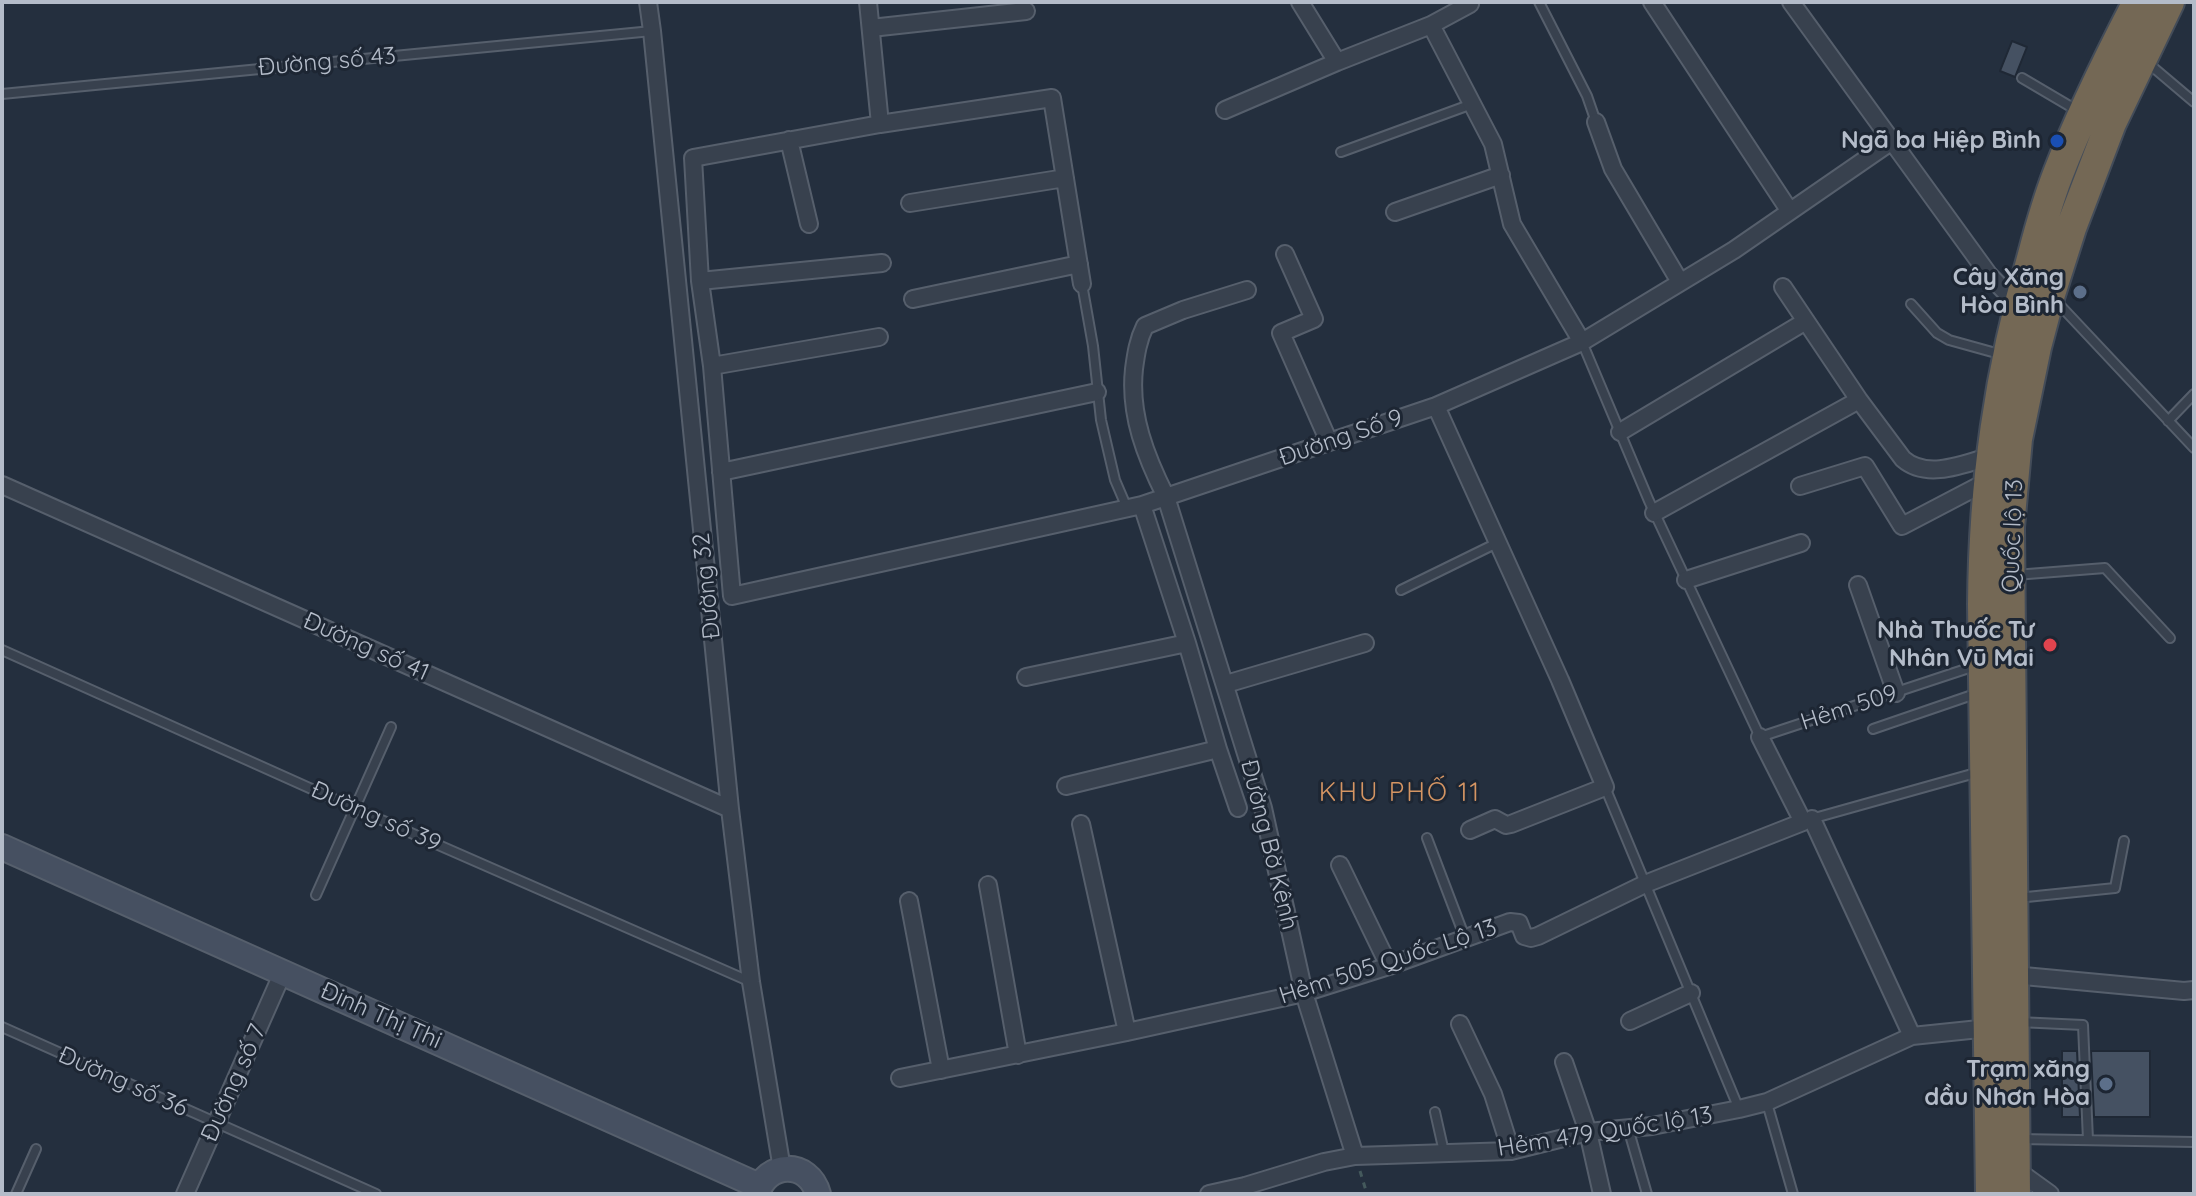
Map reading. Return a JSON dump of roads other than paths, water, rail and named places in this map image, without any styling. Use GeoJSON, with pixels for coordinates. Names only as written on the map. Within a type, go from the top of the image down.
{"type":"FeatureCollection","features":[{"type":"Feature","properties":{"kind":"highway","name":"Quốc lộ 13"},"geometry":{"type":"LineString","coordinates":[[2014,1167],[2001,1025],[1985,770],[1984,537],[1990,469],[2000,390],[2018,305],[2057,176],[2083,113],[2138,2]]}},
{"type":"Feature","properties":{"kind":"highway","name":"Quốc lộ 13"},"geometry":{"type":"LineString","coordinates":[[1991,1194],[2001,1025],[2013,975],[2009,527],[2017,439],[2036,347],[2071,228],[2111,123],[2169,2]]}},
{"type":"Feature","properties":{"kind":"street","name":"Đường 32"},"geometry":{"type":"LineString","coordinates":[[648,2],[730,809],[751,982],[782,1169]]}},
{"type":"Feature","properties":{"kind":"street"},"geometry":{"type":"LineString","coordinates":[[868,2],[880,124]]}},
{"type":"Feature","properties":{"kind":"street"},"geometry":{"type":"LineString","coordinates":[[1300,2],[1337,62]]}},
{"type":"Feature","properties":{"kind":"street"},"geometry":{"type":"LineString","coordinates":[[1652,2],[1789,210]]}},
{"type":"Feature","properties":{"kind":"street"},"geometry":{"type":"LineString","coordinates":[[1791,2],[1989,275],[2018,305]]}},
{"type":"Feature","properties":{"kind":"street"},"geometry":{"type":"LineString","coordinates":[[1225,110],[1431,25],[1470,4]]}},
{"type":"Feature","properties":{"kind":"street"},"geometry":{"type":"LineString","coordinates":[[871,28],[1026,11]]}},
{"type":"Feature","properties":{"kind":"street"},"geometry":{"type":"LineString","coordinates":[[1431,25],[1493,144],[1512,224],[1582,342]]}},
{"type":"Feature","properties":{"kind":"street"},"geometry":{"type":"LineString","coordinates":[[1082,284],[1052,98],[880,124],[693,158],[700,281],[712,366],[721,472],[1097,392]]}},
{"type":"Feature","properties":{"kind":"street"},"geometry":{"type":"LineString","coordinates":[[1596,122],[1613,169],[1680,282]]}},
{"type":"Feature","properties":{"kind":"street"},"geometry":{"type":"LineString","coordinates":[[789,140],[809,224]]}},
{"type":"Feature","properties":{"kind":"street","name":"Đường Số 9"},"geometry":{"type":"LineString","coordinates":[[721,472],[732,596],[1134,507],[1436,406],[1582,342],[1734,250],[1892,141]]}},
{"type":"Feature","properties":{"kind":"street"},"geometry":{"type":"LineString","coordinates":[[1395,212],[1501,175]]}},
{"type":"Feature","properties":{"kind":"street"},"geometry":{"type":"LineString","coordinates":[[910,203],[1065,178]]}},
{"type":"Feature","properties":{"kind":"street"},"geometry":{"type":"LineString","coordinates":[[1285,254],[1314,319],[1281,333],[1329,442]]}},
{"type":"Feature","properties":{"kind":"street"},"geometry":{"type":"LineString","coordinates":[[700,281],[882,263]]}},
{"type":"Feature","properties":{"kind":"street"},"geometry":{"type":"LineString","coordinates":[[913,299],[1079,264]]}},
{"type":"Feature","properties":{"kind":"street"},"geometry":{"type":"LineString","coordinates":[[1783,287],[1859,400],[1912,467],[1990,469]]}},
{"type":"Feature","properties":{"kind":"street","name":"Đường Bờ Kênh"},"geometry":{"type":"LineString","coordinates":[[1247,290],[1183,310],[1145,326],[1137,345],[1134,410],[1146,452],[1166,497],[1263,808],[1304,993],[1355,1156]]}},
{"type":"Feature","properties":{"kind":"street"},"geometry":{"type":"LineString","coordinates":[[1620,432],[1806,321]]}},
{"type":"Feature","properties":{"kind":"street"},"geometry":{"type":"LineString","coordinates":[[712,366],[879,337]]}},
{"type":"Feature","properties":{"kind":"street"},"geometry":{"type":"LineString","coordinates":[[1654,513],[1859,400]]}},
{"type":"Feature","properties":{"kind":"street"},"geometry":{"type":"LineString","coordinates":[[1436,406],[1605,787],[1511,824],[1506,825],[1495,819],[1470,830]]}},
{"type":"Feature","properties":{"kind":"street"},"geometry":{"type":"LineString","coordinates":[[1800,486],[1865,466],[1902,526],[1990,469]]}},
{"type":"Feature","properties":{"kind":"street","name":"Đường số 41"},"geometry":{"type":"LineString","coordinates":[[2,485],[730,809]]}},
{"type":"Feature","properties":{"kind":"street"},"geometry":{"type":"LineString","coordinates":[[1134,507],[1187,643],[1238,808]]}},
{"type":"Feature","properties":{"kind":"street"},"geometry":{"type":"LineString","coordinates":[[1686,580],[1801,543]]}},
{"type":"Feature","properties":{"kind":"street"},"geometry":{"type":"LineString","coordinates":[[1858,585],[1896,693]]}},
{"type":"Feature","properties":{"kind":"street"},"geometry":{"type":"LineString","coordinates":[[1026,677],[1187,643]]}},
{"type":"Feature","properties":{"kind":"street"},"geometry":{"type":"LineString","coordinates":[[1226,684],[1365,643]]}},
{"type":"Feature","properties":{"kind":"street"},"geometry":{"type":"LineString","coordinates":[[1760,737],[1807,820],[1912,1036]]}},
{"type":"Feature","properties":{"kind":"street"},"geometry":{"type":"LineString","coordinates":[[1066,786],[1218,749]]}},
{"type":"Feature","properties":{"kind":"street","name":"Hẻm 505 Quốc Lộ 13"},"geometry":{"type":"LineString","coordinates":[[900,1078],[1304,993],[1514,921],[1519,923],[1524,936],[1531,938],[1645,884],[1807,820]]}},
{"type":"Feature","properties":{"kind":"street"},"geometry":{"type":"LineString","coordinates":[[1081,824],[1127,1032]]}},
{"type":"Feature","properties":{"kind":"street","name":"Đinh Thị Thi"},"geometry":{"type":"LineString","coordinates":[[2,847],[758,1190]]}},
{"type":"Feature","properties":{"kind":"street"},"geometry":{"type":"LineString","coordinates":[[1340,865],[1389,966]]}},
{"type":"Feature","properties":{"kind":"street"},"geometry":{"type":"LineString","coordinates":[[988,885],[1018,1055]]}},
{"type":"Feature","properties":{"kind":"street"},"geometry":{"type":"LineString","coordinates":[[909,901],[941,1070]]}},
{"type":"Feature","properties":{"kind":"street","name":"Đường số 7"},"geometry":{"type":"LineString","coordinates":[[185,1194],[283,972]]}},
{"type":"Feature","properties":{"kind":"street"},"geometry":{"type":"LineString","coordinates":[[2013,975],[2194,990]]}},
{"type":"Feature","properties":{"kind":"street"},"geometry":{"type":"LineString","coordinates":[[1630,1021],[1691,993]]}},
{"type":"Feature","properties":{"kind":"street"},"geometry":{"type":"LineString","coordinates":[[1460,1024],[1493,1094],[1511,1151]]}},
{"type":"Feature","properties":{"kind":"street","name":"Hẻm 479 Quốc lộ 13"},"geometry":{"type":"LineString","coordinates":[[1209,1194],[1246,1190],[1324,1162],[1355,1156],[1511,1151],[1588,1132],[1652,1126],[1739,1109],[1767,1102],[1912,1036],[2001,1025]]}},
{"type":"Feature","properties":{"kind":"street"},"geometry":{"type":"LineString","coordinates":[[1564,1062],[1588,1132],[1602,1194]]}},
{"type":"Feature","properties":{"kind":"street"},"geometry":{"type":"LineString","coordinates":[[2014,1167],[2050,1194]]}},
{"type":"Feature","properties":{"kind":"street"},"geometry":{"type":"LineString","coordinates":[[758,1190],[773,1172],[782,1169],[801,1171],[816,1186],[818,1194]]}},
{"type":"Feature","properties":{"kind":"lane"},"geometry":{"type":"LineString","coordinates":[[1539,2],[1587,96],[1596,122]]}},
{"type":"Feature","properties":{"kind":"lane","name":"Đường số 43"},"geometry":{"type":"LineString","coordinates":[[2,94],[652,31]]}},
{"type":"Feature","properties":{"kind":"lane"},"geometry":{"type":"LineString","coordinates":[[2141,58],[2194,102]]}},
{"type":"Feature","properties":{"kind":"lane"},"geometry":{"type":"LineString","coordinates":[[2022,78],[2083,113]]}},
{"type":"Feature","properties":{"kind":"lane"},"geometry":{"type":"LineString","coordinates":[[1341,152],[1472,104]]}},
{"type":"Feature","properties":{"kind":"lane"},"geometry":{"type":"LineString","coordinates":[[1082,284],[1108,454],[1115,480],[1134,507]]}},
{"type":"Feature","properties":{"kind":"lane"},"geometry":{"type":"LineString","coordinates":[[2050,294],[2194,448]]}},
{"type":"Feature","properties":{"kind":"lane"},"geometry":{"type":"LineString","coordinates":[[1911,304],[1937,333],[1949,340],[2007,356]]}},
{"type":"Feature","properties":{"kind":"lane"},"geometry":{"type":"LineString","coordinates":[[1582,342],[1654,513],[1760,737]]}},
{"type":"Feature","properties":{"kind":"lane"},"geometry":{"type":"LineString","coordinates":[[2168,421],[2194,394]]}},
{"type":"Feature","properties":{"kind":"lane"},"geometry":{"type":"LineString","coordinates":[[1401,590],[1498,543]]}},
{"type":"Feature","properties":{"kind":"lane"},"geometry":{"type":"LineString","coordinates":[[2010,575],[2105,568],[2170,638]]}},
{"type":"Feature","properties":{"kind":"lane","name":"Đường số 39"},"geometry":{"type":"LineString","coordinates":[[2,650],[751,982]]}},
{"type":"Feature","properties":{"kind":"lane"},"geometry":{"type":"LineString","coordinates":[[1873,729],[1984,677]]}},
{"type":"Feature","properties":{"kind":"lane","name":"Hẻm 509"},"geometry":{"type":"LineString","coordinates":[[1760,737],[1896,693],[1984,677]]}},
{"type":"Feature","properties":{"kind":"lane"},"geometry":{"type":"LineString","coordinates":[[316,895],[391,727]]}},
{"type":"Feature","properties":{"kind":"lane"},"geometry":{"type":"LineString","coordinates":[[1807,820],[1985,770]]}},
{"type":"Feature","properties":{"kind":"lane"},"geometry":{"type":"LineString","coordinates":[[1605,787],[1739,1109]]}},
{"type":"Feature","properties":{"kind":"lane"},"geometry":{"type":"LineString","coordinates":[[1427,838],[1465,938]]}},
{"type":"Feature","properties":{"kind":"lane"},"geometry":{"type":"LineString","coordinates":[[2013,898],[2115,888],[2124,841]]}},
{"type":"Feature","properties":{"kind":"lane"},"geometry":{"type":"LineString","coordinates":[[2001,1025],[2083,1025],[2088,1140]]}},
{"type":"Feature","properties":{"kind":"lane","name":"Đường số 36"},"geometry":{"type":"LineString","coordinates":[[2,1027],[217,1123],[359,1191],[376,1194]]}},
{"type":"Feature","properties":{"kind":"lane"},"geometry":{"type":"LineString","coordinates":[[1767,1102],[1793,1194]]}},
{"type":"Feature","properties":{"kind":"lane"},"geometry":{"type":"LineString","coordinates":[[1435,1112],[1444,1152]]}},
{"type":"Feature","properties":{"kind":"lane"},"geometry":{"type":"LineString","coordinates":[[1628,1128],[1647,1194]]}},
{"type":"Feature","properties":{"kind":"lane"},"geometry":{"type":"LineString","coordinates":[[2014,1167],[2088,1140],[2194,1142]]}},
{"type":"Feature","properties":{"kind":"lane"},"geometry":{"type":"LineString","coordinates":[[16,1194],[36,1149]]}},
{"type":"Feature","properties":{"kind":"place","name":"Ngã ba Hiệp Bình"},"geometry":{"type":"Point","coordinates":[2057,141]}},
{"type":"Feature","properties":{"kind":"place","name":"Cây Xăng Hòa Bình"},"geometry":{"type":"Point","coordinates":[2080,292]}},
{"type":"Feature","properties":{"kind":"place","name":"Nhà Thuốc Tư Nhân Vū Mai"},"geometry":{"type":"Point","coordinates":[2050,645]}},
{"type":"Feature","properties":{"kind":"place","name":"Trạm xăng dầu Nhơn Hòa"},"geometry":{"type":"Point","coordinates":[2106,1084]}},
{"type":"Feature","properties":{"kind":"district","name":"KHU PHỐ 11"},"geometry":{"type":"Point","coordinates":[1400,793]}}]}
